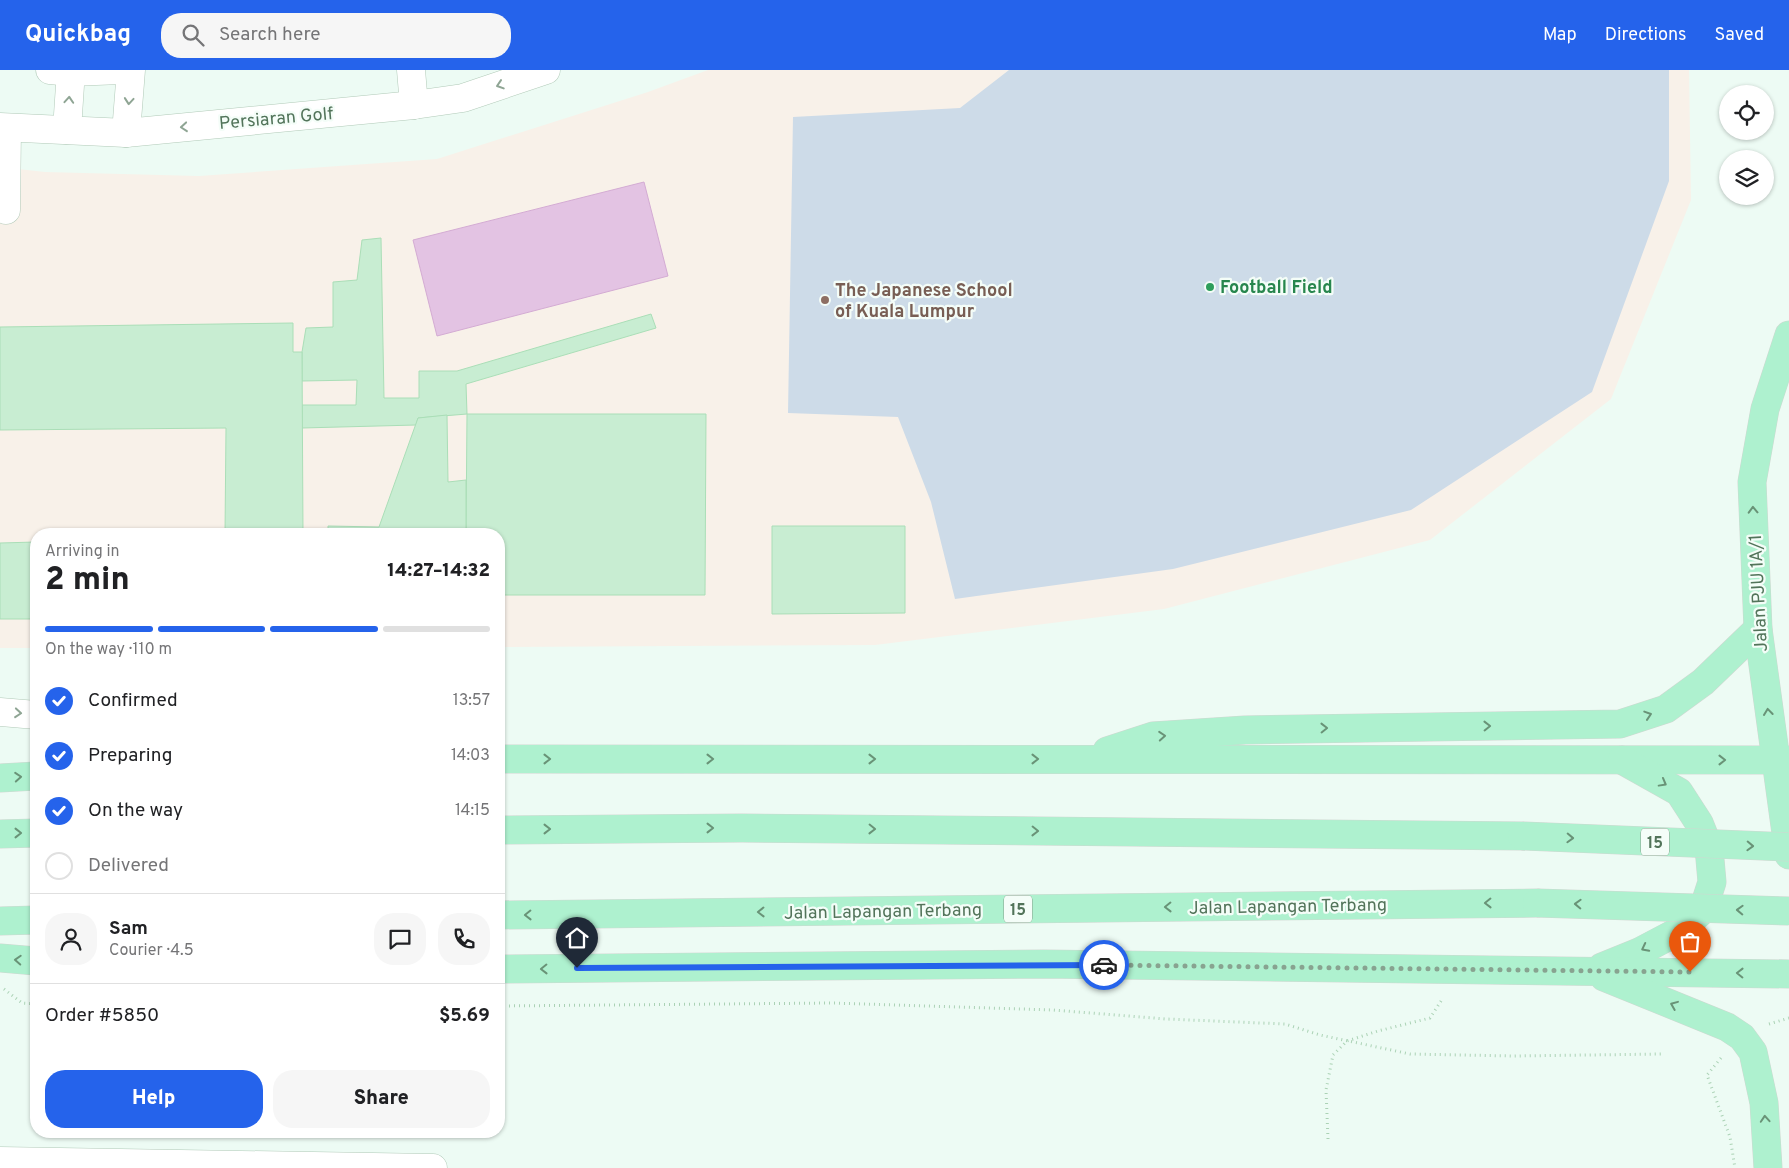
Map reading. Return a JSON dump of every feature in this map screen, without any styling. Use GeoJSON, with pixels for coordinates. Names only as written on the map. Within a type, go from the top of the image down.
{"type":"FeatureCollection","features":[{"type":"Feature","properties":{"kind":"main road","name":"Jalan PJU 1A/1"},"geometry":{"type":"LineString","coordinates":[[1789,334],[1765,409],[1752,482],[1758,629],[1782,760],[1789,855]]}},
{"type":"Feature","properties":{"kind":"main road"},"geometry":{"type":"LineString","coordinates":[[1082,758],[1153,736],[1245,730],[1620,724],[1666,709],[1702,682],[1758,629]]}},
{"type":"Feature","properties":{"kind":"main road"},"geometry":{"type":"LineString","coordinates":[[505,759],[1782,760]]}},
{"type":"Feature","properties":{"kind":"main road"},"geometry":{"type":"LineString","coordinates":[[1590,971],[1639,952],[1677,932],[1703,910],[1712,882],[1709,848],[1699,823],[1679,792],[1620,760]]}},
{"type":"Feature","properties":{"kind":"main road"},"geometry":{"type":"LineString","coordinates":[[0,778],[30,776]]}},
{"type":"Feature","properties":{"kind":"main road","name":"15"},"geometry":{"type":"LineString","coordinates":[[505,830],[752,828],[1522,836],[1789,847]]}},
{"type":"Feature","properties":{"kind":"main road"},"geometry":{"type":"LineString","coordinates":[[0,834],[30,833]]}},
{"type":"Feature","properties":{"kind":"main road","name":"Jalan Lapangan Terbang"},"geometry":{"type":"LineString","coordinates":[[505,915],[1537,903],[1789,911]]}},
{"type":"Feature","properties":{"kind":"main road"},"geometry":{"type":"LineString","coordinates":[[0,921],[30,920]]}},
{"type":"Feature","properties":{"kind":"main road"},"geometry":{"type":"LineString","coordinates":[[0,958],[30,960]]}},
{"type":"Feature","properties":{"kind":"main road"},"geometry":{"type":"LineString","coordinates":[[505,969],[1044,964],[1789,974]]}},
{"type":"Feature","properties":{"kind":"main road"},"geometry":{"type":"LineString","coordinates":[[1590,971],[1727,1027],[1742,1037],[1753,1052],[1764,1103],[1768,1168]]}},
{"type":"Feature","properties":{"kind":"street"},"geometry":{"type":"LineString","coordinates":[[67,130],[64,70],[121,70]]}},
{"type":"Feature","properties":{"kind":"street"},"geometry":{"type":"LineString","coordinates":[[126,133],[131,70]]}},
{"type":"Feature","properties":{"kind":"street"},"geometry":{"type":"LineString","coordinates":[[411,70],[414,105]]}},
{"type":"Feature","properties":{"kind":"street","name":"Persiaran Golf"},"geometry":{"type":"LineString","coordinates":[[3,128],[126,133],[414,105],[463,98],[546,70]]}},
{"type":"Feature","properties":{"kind":"street"},"geometry":{"type":"LineString","coordinates":[[3,128],[6,210]]}},
{"type":"Feature","properties":{"kind":"street"},"geometry":{"type":"LineString","coordinates":[[0,712],[30,714]]}},
{"type":"Feature","properties":{"kind":"street"},"geometry":{"type":"LineString","coordinates":[[0,1161],[433,1168]]}},
{"type":"Feature","properties":{"kind":"path"},"geometry":{"type":"LineString","coordinates":[[1328,1139],[1326,1090],[1333,1055],[1346,1041],[1430,1018],[1462,970]]}},
{"type":"Feature","properties":{"kind":"path"},"geometry":{"type":"LineString","coordinates":[[0,986],[22,1003],[30,1004]]}},
{"type":"Feature","properties":{"kind":"path"},"geometry":{"type":"LineString","coordinates":[[505,1006],[832,1003],[1053,1010],[1166,1019],[1285,1024],[1346,1041],[1410,1054],[1514,1056],[1663,1054]]}},
{"type":"Feature","properties":{"kind":"path"},"geometry":{"type":"LineString","coordinates":[[1707,1075],[1730,1137],[1735,1168]]}},
{"type":"Feature","properties":{"kind":"shaded area","name":"The Japanese School of Kuala Lumpur"},"geometry":{"type":"Polygon","coordinates":[[[708,70],[1689,70],[1691,200],[1611,399],[1430,540],[1164,609],[875,645],[505,647],[505,528],[30,528],[30,648],[0,648],[0,167],[45,172],[199,176],[437,159],[648,92],[708,70]]]}},
{"type":"Feature","properties":{"kind":"shaded area","name":"Football Field"},"geometry":{"type":"Polygon","coordinates":[[[1009,70],[1669,70],[1669,181],[1592,392],[1411,510],[1173,569],[955,599],[931,502],[898,417],[788,413],[793,117],[960,108],[1009,70]]]}},
{"type":"Feature","properties":{"kind":"shaded area"},"geometry":{"type":"Polygon","coordinates":[[[644,182],[668,276],[437,336],[413,240],[644,182]]]}},
{"type":"Feature","properties":{"kind":"building"},"geometry":{"type":"Polygon","coordinates":[[[381,238],[384,398],[419,398],[419,371],[457,371],[651,314],[656,328],[466,384],[467,414],[418,418],[416,425],[302,428],[302,405],[356,405],[357,380],[302,381],[302,352],[306,328],[333,327],[333,282],[357,280],[362,240],[381,238]]]}},
{"type":"Feature","properties":{"kind":"building"},"geometry":{"type":"Polygon","coordinates":[[[293,323],[293,352],[302,352],[303,528],[225,528],[226,428],[0,430],[0,327],[293,323]]]}},
{"type":"Feature","properties":{"kind":"building"},"geometry":{"type":"Polygon","coordinates":[[[467,414],[706,414],[705,595],[505,595],[505,528],[466,528],[467,414]]]}},
{"type":"Feature","properties":{"kind":"building"},"geometry":{"type":"Polygon","coordinates":[[[447,415],[448,482],[466,480],[466,528],[328,528],[328,526],[379,527],[418,418],[447,415]]]}},
{"type":"Feature","properties":{"kind":"building"},"geometry":{"type":"Polygon","coordinates":[[[772,526],[905,526],[905,613],[772,614],[772,526]]]}},
{"type":"Feature","properties":{"kind":"building"},"geometry":{"type":"Polygon","coordinates":[[[30,542],[30,619],[0,619],[0,543],[30,542]]]}},
{"type":"Feature","properties":{"kind":"way so far"},"geometry":{"type":"LineString","coordinates":[[1104,965],[1690,972]]}},
{"type":"Feature","properties":{"kind":"place","name":"Football Field"},"geometry":{"type":"Point","coordinates":[1210,287]}},
{"type":"Feature","properties":{"kind":"place","name":"The Japanese School of Kuala Lumpur"},"geometry":{"type":"Point","coordinates":[825,300]}},
{"type":"Feature","properties":{"kind":"route"},"geometry":{"type":"LineString","coordinates":[[577,968],[1104,965]]}}]}
